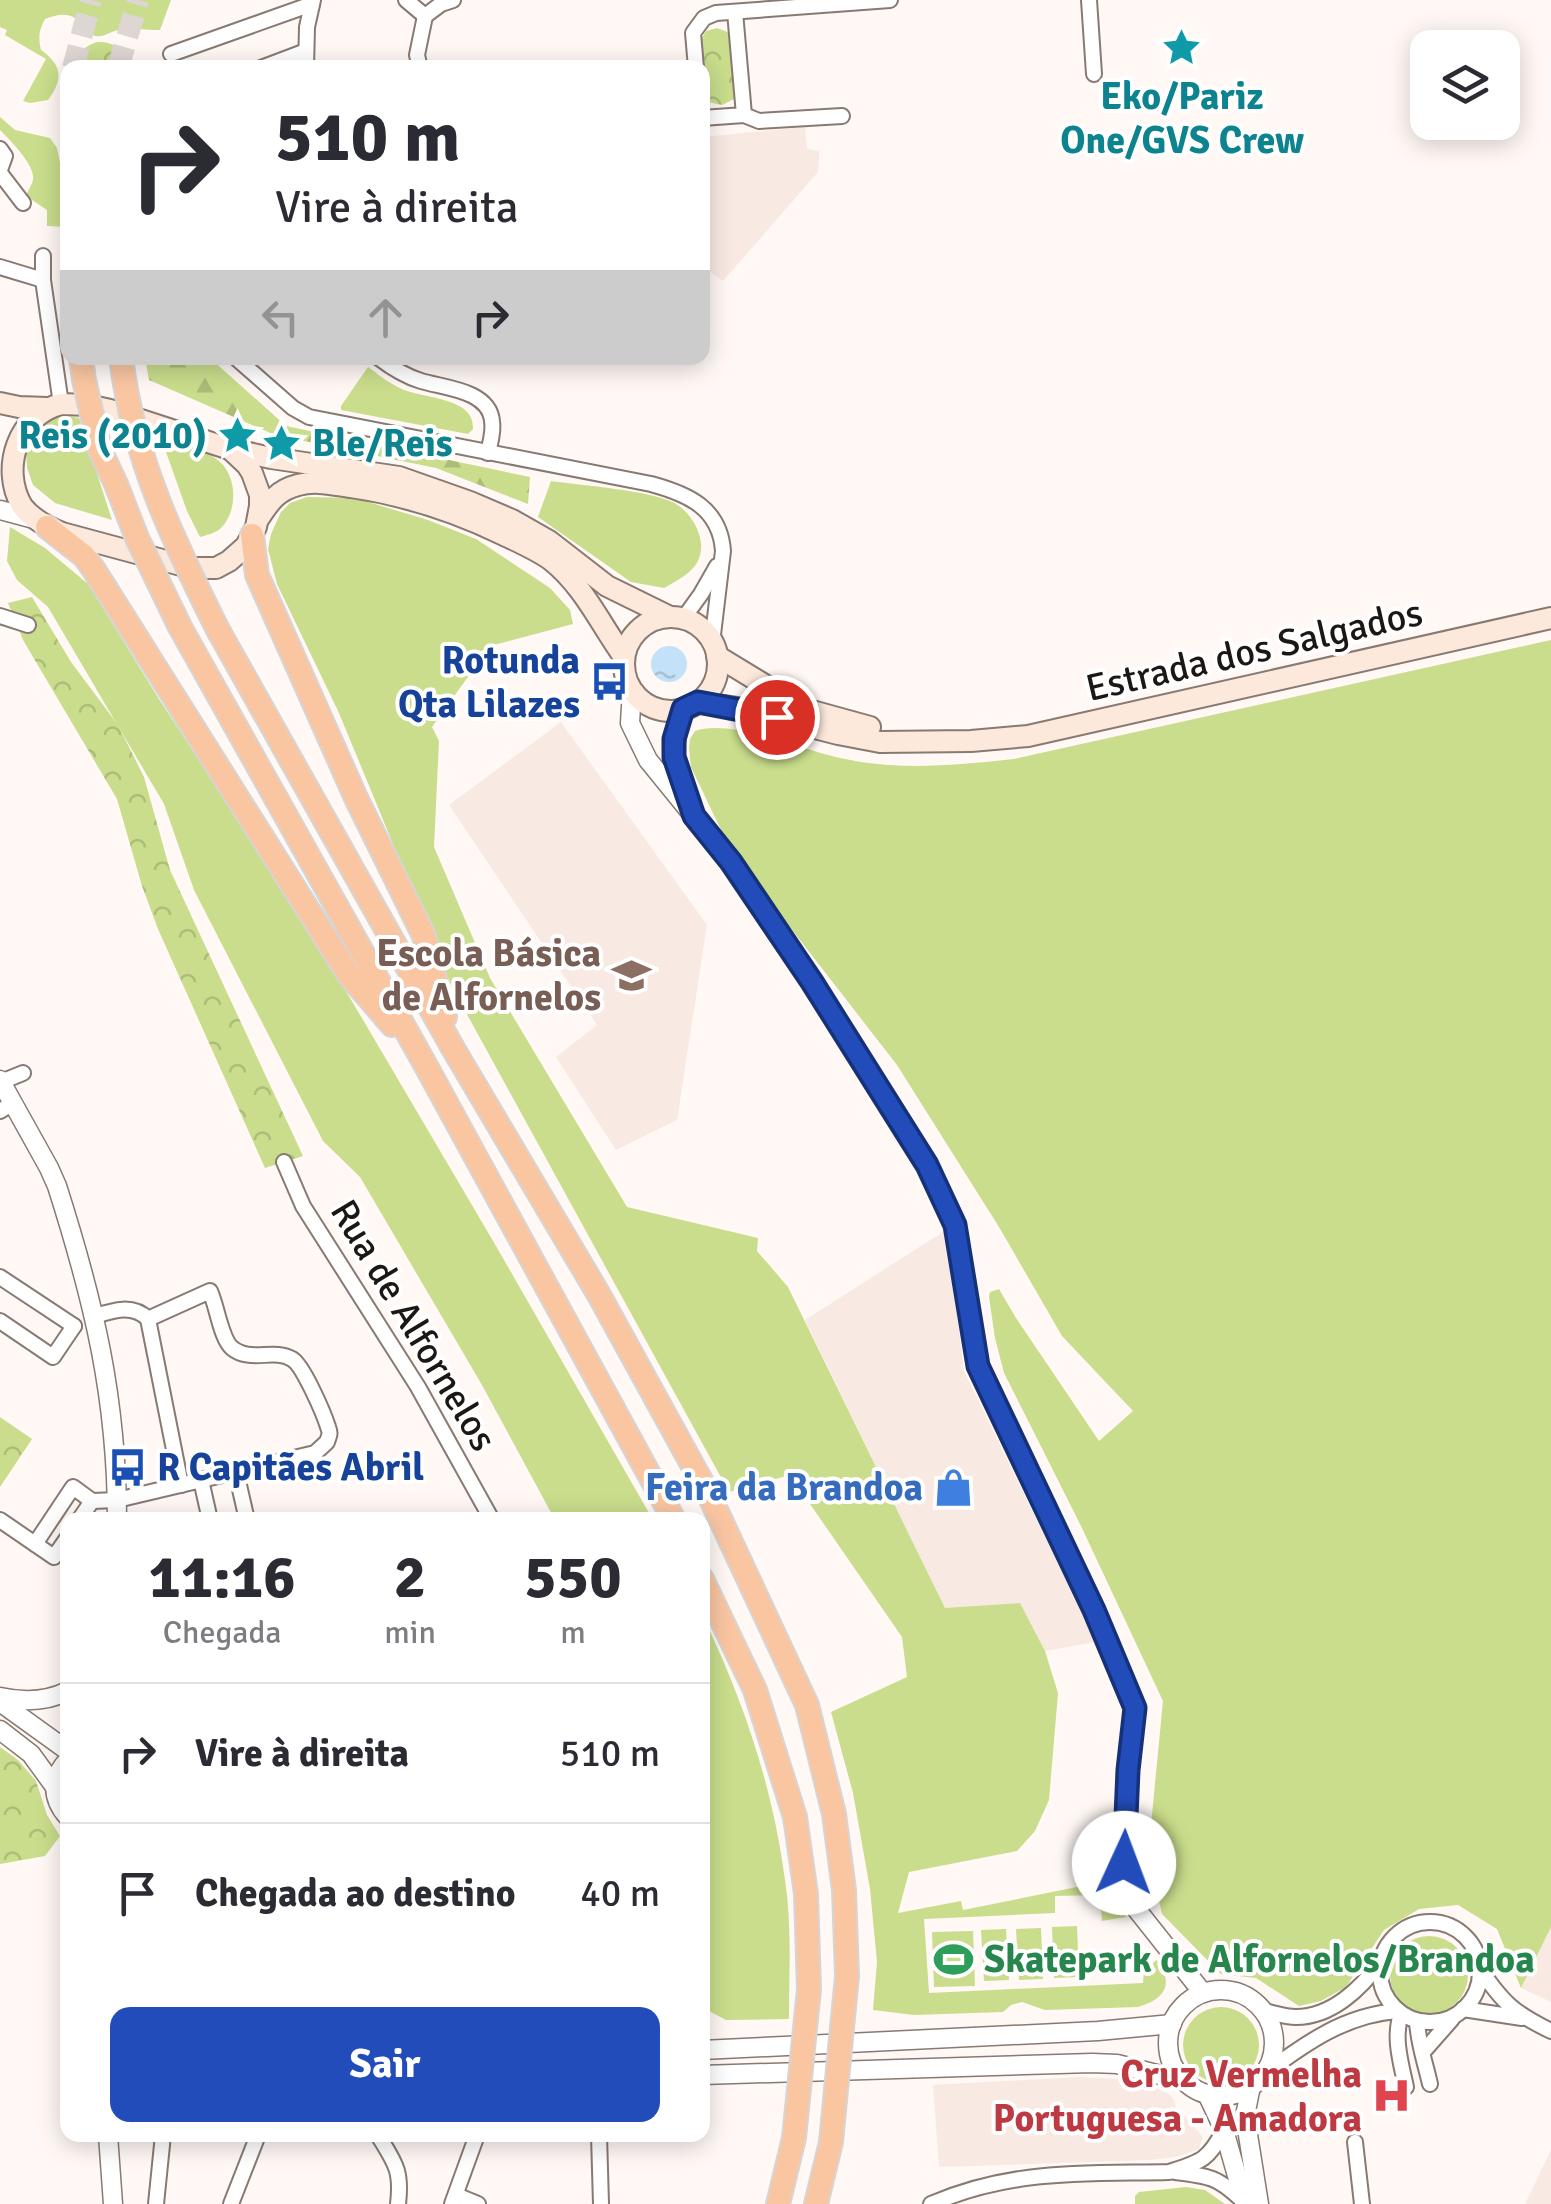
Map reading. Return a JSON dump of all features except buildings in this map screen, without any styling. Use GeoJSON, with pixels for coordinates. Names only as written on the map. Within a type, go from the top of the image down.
{"type":"FeatureCollection","features":[{"type":"Feature","properties":{"kind":"highway"},"geometry":{"type":"LineString","coordinates":[[83,365],[100,450],[180,626],[670,1512]]}},
{"type":"Feature","properties":{"kind":"highway"},"geometry":{"type":"LineString","coordinates":[[122,365],[145,470],[173,540],[218,630],[454,1050],[599,1295],[710,1498],[807,1704],[834,1814],[844,1890],[847,1976],[830,2142],[816,2204]]}},
{"type":"Feature","properties":{"kind":"highway"},"geometry":{"type":"LineString","coordinates":[[42,524],[84,556],[94,570],[349,974],[426,1066]]}},
{"type":"Feature","properties":{"kind":"highway"},"geometry":{"type":"LineString","coordinates":[[255,527],[256,575],[356,798],[424,936],[454,1050]]}},
{"type":"Feature","properties":{"kind":"highway"},"geometry":{"type":"LineString","coordinates":[[710,1596],[755,1690],[795,1817],[806,1894],[809,1989],[794,2138],[778,2204]]}},
{"type":"Feature","properties":{"kind":"main road"},"geometry":{"type":"LineString","coordinates":[[0,403],[19,407],[88,405],[110,410],[230,449],[399,477],[512,520],[549,541],[608,586],[695,624],[715,650],[714,682],[708,693],[691,706],[669,711],[642,702],[632,691],[624,657],[635,633],[657,619],[677,618]]}},
{"type":"Feature","properties":{"kind":"main road"},"geometry":{"type":"LineString","coordinates":[[7,477],[18,436],[32,418],[54,406]]}},
{"type":"Feature","properties":{"kind":"main road"},"geometry":{"type":"LineString","coordinates":[[0,447],[7,477],[21,505],[42,524],[200,569],[216,568],[230,561],[246,546],[272,498],[297,485],[323,483],[387,492],[430,504],[474,520],[551,560],[573,582],[624,657]]}},
{"type":"Feature","properties":{"kind":"main road"},"geometry":{"type":"LineString","coordinates":[[230,449],[247,465],[257,484],[260,506],[255,527]]}},
{"type":"Feature","properties":{"kind":"main road","name":"Estrada dos Salgados"},"geometry":{"type":"LineString","coordinates":[[691,706],[751,711],[880,742],[1028,736],[1551,618]]}},
{"type":"Feature","properties":{"kind":"main road","name":"Estrada dos Salgados"},"geometry":{"type":"LineString","coordinates":[[715,650],[812,711],[849,723],[970,741]]}},
{"type":"Feature","properties":{"kind":"street"},"geometry":{"type":"LineString","coordinates":[[406,0],[426,16]]}},
{"type":"Feature","properties":{"kind":"street"},"geometry":{"type":"LineString","coordinates":[[418,60],[426,16],[454,0]]}},
{"type":"Feature","properties":{"kind":"street"},"geometry":{"type":"LineString","coordinates":[[695,60],[693,34],[712,10],[735,12],[789,4],[890,0]]}},
{"type":"Feature","properties":{"kind":"street"},"geometry":{"type":"LineString","coordinates":[[1089,0],[1094,74]]}},
{"type":"Feature","properties":{"kind":"street"},"geometry":{"type":"LineString","coordinates":[[306,60],[306,26],[312,2]]}},
{"type":"Feature","properties":{"kind":"street"},"geometry":{"type":"LineString","coordinates":[[171,54],[312,2]]}},
{"type":"Feature","properties":{"kind":"street"},"geometry":{"type":"LineString","coordinates":[[735,12],[744,115]]}},
{"type":"Feature","properties":{"kind":"street"},"geometry":{"type":"LineString","coordinates":[[282,60],[306,51]]}},
{"type":"Feature","properties":{"kind":"street"},"geometry":{"type":"LineString","coordinates":[[710,117],[744,115],[759,120],[842,116]]}},
{"type":"Feature","properties":{"kind":"street"},"geometry":{"type":"LineString","coordinates":[[0,149],[6,156],[0,171],[22,203]]}},
{"type":"Feature","properties":{"kind":"street"},"geometry":{"type":"LineString","coordinates":[[43,256],[54,406]]}},
{"type":"Feature","properties":{"kind":"street"},"geometry":{"type":"LineString","coordinates":[[0,267],[43,280]]}},
{"type":"Feature","properties":{"kind":"street"},"geometry":{"type":"LineString","coordinates":[[244,365],[308,417],[625,478],[680,492],[697,501],[712,517],[722,539],[715,650]]}},
{"type":"Feature","properties":{"kind":"street"},"geometry":{"type":"LineString","coordinates":[[390,365],[420,381],[465,392],[481,402],[492,420],[488,453]]}},
{"type":"Feature","properties":{"kind":"street"},"geometry":{"type":"LineString","coordinates":[[0,510],[42,524]]}},
{"type":"Feature","properties":{"kind":"street"},"geometry":{"type":"LineString","coordinates":[[677,618],[714,574],[723,552]]}},
{"type":"Feature","properties":{"kind":"street"},"geometry":{"type":"LineString","coordinates":[[0,616],[28,625]]}},
{"type":"Feature","properties":{"kind":"street"},"geometry":{"type":"LineString","coordinates":[[632,691],[630,723],[643,753],[731,862],[812,982],[927,1165],[955,1225],[978,1366],[1094,1610],[1135,1708],[1124,1863],[1130,1902],[1203,1993]]}},
{"type":"Feature","properties":{"kind":"street"},"geometry":{"type":"LineString","coordinates":[[691,706],[674,739],[674,757],[694,816]]}},
{"type":"Feature","properties":{"kind":"street"},"geometry":{"type":"LineString","coordinates":[[23,1072],[1,1081],[6,1106],[57,1186],[96,1319],[110,1398],[117,1510]]}},
{"type":"Feature","properties":{"kind":"street","name":"Rua de Alfornelos"},"geometry":{"type":"LineString","coordinates":[[284,1162],[303,1206],[418,1387],[488,1512]]}},
{"type":"Feature","properties":{"kind":"street"},"geometry":{"type":"LineString","coordinates":[[0,1276],[74,1326]]}},
{"type":"Feature","properties":{"kind":"street"},"geometry":{"type":"LineString","coordinates":[[34,1544],[73,1487],[92,1501],[117,1510],[182,1485],[315,1453],[328,1442],[328,1428],[300,1366],[279,1356],[247,1355],[232,1348],[226,1342],[210,1291],[148,1319]]}},
{"type":"Feature","properties":{"kind":"street"},"geometry":{"type":"LineString","coordinates":[[0,1322],[53,1357],[74,1326],[114,1310],[143,1313],[148,1319],[182,1485]]}},
{"type":"Feature","properties":{"kind":"street"},"geometry":{"type":"LineString","coordinates":[[236,1472],[245,1512]]}},
{"type":"Feature","properties":{"kind":"street"},"geometry":{"type":"LineString","coordinates":[[201,1480],[208,1512]]}},
{"type":"Feature","properties":{"kind":"street"},"geometry":{"type":"LineString","coordinates":[[84,1512],[92,1501]]}},
{"type":"Feature","properties":{"kind":"street"},"geometry":{"type":"LineString","coordinates":[[0,1520],[54,1557],[60,1548]]}},
{"type":"Feature","properties":{"kind":"street"},"geometry":{"type":"LineString","coordinates":[[0,1700],[40,1700],[60,1694]]}},
{"type":"Feature","properties":{"kind":"street"},"geometry":{"type":"LineString","coordinates":[[0,1700],[60,1744]]}},
{"type":"Feature","properties":{"kind":"street"},"geometry":{"type":"LineString","coordinates":[[0,1730],[32,1754],[54,1787],[60,1806]]}},
{"type":"Feature","properties":{"kind":"street"},"geometry":{"type":"LineString","coordinates":[[54,1787],[60,1768]]}},
{"type":"Feature","properties":{"kind":"street"},"geometry":{"type":"LineString","coordinates":[[1264,2012],[1294,2018],[1330,2008],[1352,1995],[1369,1978],[1396,1934],[1425,1922],[1441,1923],[1468,1940],[1480,1969],[1499,1997],[1526,2019],[1551,2031]]}},
{"type":"Feature","properties":{"kind":"street"},"geometry":{"type":"LineString","coordinates":[[1380,1962],[1383,1991],[1399,2012],[1417,2020],[1430,2022],[1459,2012],[1492,2012],[1526,2019]]}},
{"type":"Feature","properties":{"kind":"street"},"geometry":{"type":"LineString","coordinates":[[1423,2052],[1473,1998],[1480,1969]]}},
{"type":"Feature","properties":{"kind":"street"},"geometry":{"type":"LineString","coordinates":[[1184,2081],[1171,2060],[1168,2042],[1179,2011],[1203,1993],[1220,1990],[1237,1992],[1252,2000],[1272,2026],[1274,2043],[1272,2059],[1258,2080],[1244,2116],[1250,2204]]}},
{"type":"Feature","properties":{"kind":"street"},"geometry":{"type":"LineString","coordinates":[[710,2075],[1117,2064],[1184,2081],[1207,2094],[1222,2096],[1238,2093],[1316,2036],[1336,2026],[1359,2017],[1399,2012]]}},
{"type":"Feature","properties":{"kind":"street"},"geometry":{"type":"LineString","coordinates":[[1399,2012],[1396,2026],[1406,2087]]}},
{"type":"Feature","properties":{"kind":"street"},"geometry":{"type":"LineString","coordinates":[[1417,2020],[1418,2045],[1430,2084]]}},
{"type":"Feature","properties":{"kind":"street"},"geometry":{"type":"LineString","coordinates":[[710,2050],[1172,2024]]}},
{"type":"Feature","properties":{"kind":"street"},"geometry":{"type":"LineString","coordinates":[[1207,2094],[1250,2204]]}},
{"type":"Feature","properties":{"kind":"street"},"geometry":{"type":"LineString","coordinates":[[1169,2172],[1210,2154],[1224,2130]]}},
{"type":"Feature","properties":{"kind":"street"},"geometry":{"type":"LineString","coordinates":[[109,2142],[113,2204]]}},
{"type":"Feature","properties":{"kind":"street"},"geometry":{"type":"LineString","coordinates":[[156,2204],[162,2142]]}},
{"type":"Feature","properties":{"kind":"street"},"geometry":{"type":"LineString","coordinates":[[231,2204],[255,2142]]}},
{"type":"Feature","properties":{"kind":"street"},"geometry":{"type":"LineString","coordinates":[[382,2142],[398,2170],[398,2204]]}},
{"type":"Feature","properties":{"kind":"street"},"geometry":{"type":"LineString","coordinates":[[475,2142],[454,2200],[478,2204]]}},
{"type":"Feature","properties":{"kind":"street"},"geometry":{"type":"LineString","coordinates":[[600,2142],[601,2204]]}},
{"type":"Feature","properties":{"kind":"street"},"geometry":{"type":"LineString","coordinates":[[1354,2142],[1362,2204]]}},
{"type":"Feature","properties":{"kind":"street"},"geometry":{"type":"LineString","coordinates":[[931,2204],[957,2198],[986,2184],[1024,2176],[1169,2172],[1214,2178],[1250,2204]]}},
{"type":"Feature","properties":{"kind":"shaded area"},"geometry":{"type":"Polygon","coordinates":[[[805,127],[807,149],[820,151],[818,172],[723,281],[710,272],[710,136],[805,127]]]}},
{"type":"Feature","properties":{"kind":"shaded area","name":"Escola Básica de Alfornelos"},"geometry":{"type":"Polygon","coordinates":[[[561,722],[707,925],[677,1120],[616,1150],[556,1057],[597,1025],[449,805],[561,722]]]}},
{"type":"Feature","properties":{"kind":"shaded area","name":"Feira da Brandoa"},"geometry":{"type":"Polygon","coordinates":[[[946,1230],[964,1371],[1096,1642],[1045,1651],[1020,1603],[947,1612],[805,1320],[946,1230]]]}},
{"type":"Feature","properties":{"kind":"shaded area"},"geometry":{"type":"Polygon","coordinates":[[[1551,1927],[1551,2002],[1521,1988],[1551,1927]]]}},
{"type":"Feature","properties":{"kind":"shaded area"},"geometry":{"type":"Polygon","coordinates":[[[1080,2077],[1118,2079],[1169,2094],[1203,2137],[1199,2149],[1150,2160],[939,2167],[933,2085],[1080,2077]]]}},
{"type":"Feature","properties":{"kind":"shaded area"},"geometry":{"type":"Polygon","coordinates":[[[1551,2150],[1551,2204],[1525,2204],[1551,2150]]]}},
{"type":"Feature","properties":{"kind":"green space"},"geometry":{"type":"Polygon","coordinates":[[[0,0],[171,0],[160,30],[124,29],[98,36],[70,16],[45,19],[40,34],[41,50],[57,67],[57,85],[48,100],[30,103],[23,101],[46,59],[5,35],[7,30],[0,27],[0,0]]]}},
{"type":"Feature","properties":{"kind":"green space"},"geometry":{"type":"Polygon","coordinates":[[[717,28],[730,33],[736,98],[722,105],[710,102],[710,60],[702,60],[701,40],[706,31],[717,28]]]}},
{"type":"Feature","properties":{"kind":"green space"},"geometry":{"type":"Polygon","coordinates":[[[108,43],[117,48],[124,60],[78,60],[88,46],[108,43]]]}},
{"type":"Feature","properties":{"kind":"green space"},"geometry":{"type":"Polygon","coordinates":[[[0,117],[15,130],[50,138],[57,148],[60,227],[47,226],[47,210],[26,196],[33,181],[31,168],[0,130],[0,117]]]}},
{"type":"Feature","properties":{"kind":"green space"},"geometry":{"type":"Polygon","coordinates":[[[146,365],[218,365],[286,426],[530,477],[528,504],[436,468],[275,435],[149,380],[146,365]]]}},
{"type":"Feature","properties":{"kind":"green space"},"geometry":{"type":"Polygon","coordinates":[[[368,367],[402,389],[457,405],[466,411],[473,429],[468,434],[341,410],[368,367]]]}},
{"type":"Feature","properties":{"kind":"green space"},"geometry":{"type":"Polygon","coordinates":[[[51,413],[79,418],[112,520],[55,503],[33,485],[26,452],[32,430],[51,413]]]}},
{"type":"Feature","properties":{"kind":"green space"},"geometry":{"type":"Polygon","coordinates":[[[161,438],[207,453],[226,468],[233,504],[227,521],[217,531],[200,537],[161,438]]]}},
{"type":"Feature","properties":{"kind":"green space"},"geometry":{"type":"Polygon","coordinates":[[[551,481],[635,492],[676,504],[698,531],[699,559],[690,571],[664,588],[631,582],[538,517],[551,481]]]}},
{"type":"Feature","properties":{"kind":"green space"},"geometry":{"type":"Polygon","coordinates":[[[307,497],[355,498],[476,539],[550,588],[570,610],[573,624],[490,646],[432,727],[439,741],[434,847],[490,978],[627,1207],[758,1238],[757,1251],[788,1287],[945,1608],[1020,1603],[1045,1651],[1058,1693],[1049,1800],[1035,1831],[1017,1851],[909,1872],[898,1913],[961,1901],[963,1910],[1092,1884],[1092,1874],[1114,1870],[1126,1917],[1102,1921],[1100,1895],[1055,1896],[1055,1913],[924,1919],[929,1993],[1143,1983],[1144,1969],[1157,1960],[1166,1983],[1155,2000],[1138,2007],[1045,2010],[1022,2002],[1003,2012],[914,2015],[873,2010],[877,1962],[870,1889],[853,1793],[831,1712],[907,1677],[902,1637],[790,1475],[729,1492],[452,987],[339,713],[277,584],[268,549],[271,534],[281,512],[290,503],[307,497]]]}},
{"type":"Feature","properties":{"kind":"green space"},"geometry":{"type":"Polygon","coordinates":[[[10,527],[45,548],[88,584],[313,935],[648,1512],[551,1512],[482,1385],[360,1177],[323,1141],[194,890],[164,804],[48,607],[17,580],[7,561],[10,527]]]}},
{"type":"Feature","properties":{"kind":"green space"},"geometry":{"type":"Polygon","coordinates":[[[32,597],[71,662],[118,725],[144,777],[170,870],[303,1156],[265,1168],[158,929],[117,799],[23,640],[8,603],[32,597]]]}},
{"type":"Feature","properties":{"kind":"green space"},"geometry":{"type":"Polygon","coordinates":[[[1551,640],[1551,1927],[1521,1988],[1497,1929],[1458,1905],[1419,1909],[1384,1930],[1346,1987],[1321,2001],[1299,2006],[1256,1978],[1221,1974],[1162,1914],[1153,1874],[1151,1825],[1163,1701],[1004,1373],[990,1292],[999,1289],[1099,1441],[1133,1411],[1062,1336],[897,1065],[722,832],[691,767],[690,739],[695,731],[729,729],[845,759],[887,765],[951,765],[1014,759],[1551,640]]]}},
{"type":"Feature","properties":{"kind":"green space"},"geometry":{"type":"Polygon","coordinates":[[[0,1417],[32,1439],[0,1487],[0,1417]]]}},
{"type":"Feature","properties":{"kind":"green space"},"geometry":{"type":"Polygon","coordinates":[[[710,1632],[744,1712],[764,1777],[789,1915],[789,2019],[726,2020],[710,2012],[710,1632]]]}},
{"type":"Feature","properties":{"kind":"green space"},"geometry":{"type":"Polygon","coordinates":[[[0,1747],[36,1781],[47,1815],[60,1836],[45,1856],[0,1864],[0,1747]]]}},
{"type":"Feature","properties":{"kind":"green space"},"geometry":{"type":"Polygon","coordinates":[[[1077,1926],[1079,1977],[1054,1978],[1052,1927],[1077,1926]]]}},
{"type":"Feature","properties":{"kind":"green space"},"geometry":{"type":"Polygon","coordinates":[[[1041,1928],[1043,1979],[1019,1980],[1016,1929],[1041,1928]]]}},
{"type":"Feature","properties":{"kind":"green space"},"geometry":{"type":"Polygon","coordinates":[[[1006,1929],[1009,1980],[984,1981],[981,1930],[1006,1929]]]}},
{"type":"Feature","properties":{"kind":"green space","name":"Skatepark de Alfornelos/Brandoa"},"geometry":{"type":"Polygon","coordinates":[[[973,1931],[975,1986],[934,1987],[932,1932],[973,1931]]]}},
{"type":"Feature","properties":{"kind":"green space"},"geometry":{"type":"Polygon","coordinates":[[[1429,1936],[1444,1939],[1456,1948],[1465,1960],[1465,1990],[1456,2002],[1444,2011],[1429,2014],[1414,2011],[1402,2002],[1393,1990],[1390,1975],[1393,1960],[1402,1948],[1414,1939],[1429,1936]]]}},
{"type":"Feature","properties":{"kind":"green space"},"geometry":{"type":"Polygon","coordinates":[[[1221,2007],[1248,2018],[1259,2045],[1248,2072],[1221,2083],[1194,2072],[1183,2045],[1194,2018],[1221,2007]]]}},
{"type":"Feature","properties":{"kind":"green space"},"geometry":{"type":"Polygon","coordinates":[[[1186,2187],[1205,2190],[1225,2204],[1135,2204],[1139,2192],[1186,2187]]]}},
{"type":"Feature","properties":{"kind":"water"},"geometry":{"type":"Polygon","coordinates":[[[669,646],[682,651],[687,664],[682,677],[669,682],[656,677],[651,664],[656,651],[669,646]]]}},
{"type":"Feature","properties":{"kind":"tunnel"},"geometry":{"type":"LineString","coordinates":[[75,60],[91,0]]}},
{"type":"Feature","properties":{"kind":"tunnel"},"geometry":{"type":"LineString","coordinates":[[120,60],[138,0]]}},
{"type":"Feature","properties":{"kind":"place","name":"Eko/Pariz One/GVS Crew"},"geometry":{"type":"Point","coordinates":[1182,47]}},
{"type":"Feature","properties":{"kind":"place","name":"Reis (2010)"},"geometry":{"type":"Point","coordinates":[237,435]}},
{"type":"Feature","properties":{"kind":"place","name":"Ble/Reis"},"geometry":{"type":"Point","coordinates":[282,443]}},
{"type":"Feature","properties":{"kind":"place","name":"Rotunda Qta Lilazes"},"geometry":{"type":"Point","coordinates":[610,682]}},
{"type":"Feature","properties":{"kind":"place","name":"Escola Básica de Alfornelos"},"geometry":{"type":"Point","coordinates":[631,975]}},
{"type":"Feature","properties":{"kind":"place","name":"R Capitães Abril"},"geometry":{"type":"Point","coordinates":[127,1467]}},
{"type":"Feature","properties":{"kind":"place","name":"Feira da Brandoa"},"geometry":{"type":"Point","coordinates":[953,1487]}},
{"type":"Feature","properties":{"kind":"place","name":"Skatepark de Alfornelos/Brandoa"},"geometry":{"type":"Point","coordinates":[954,1959]}},
{"type":"Feature","properties":{"kind":"place","name":"Cruz Vermelha Portuguesa - Amadora"},"geometry":{"type":"Point","coordinates":[1392,2096]}},
{"type":"Feature","properties":{"kind":"route"},"geometry":{"type":"LineString","coordinates":[[777,717],[698,702],[683,709],[674,739],[677,773],[694,816],[731,862],[812,982],[927,1165],[955,1225],[978,1366],[1094,1610],[1135,1708],[1124,1863]]}}]}
